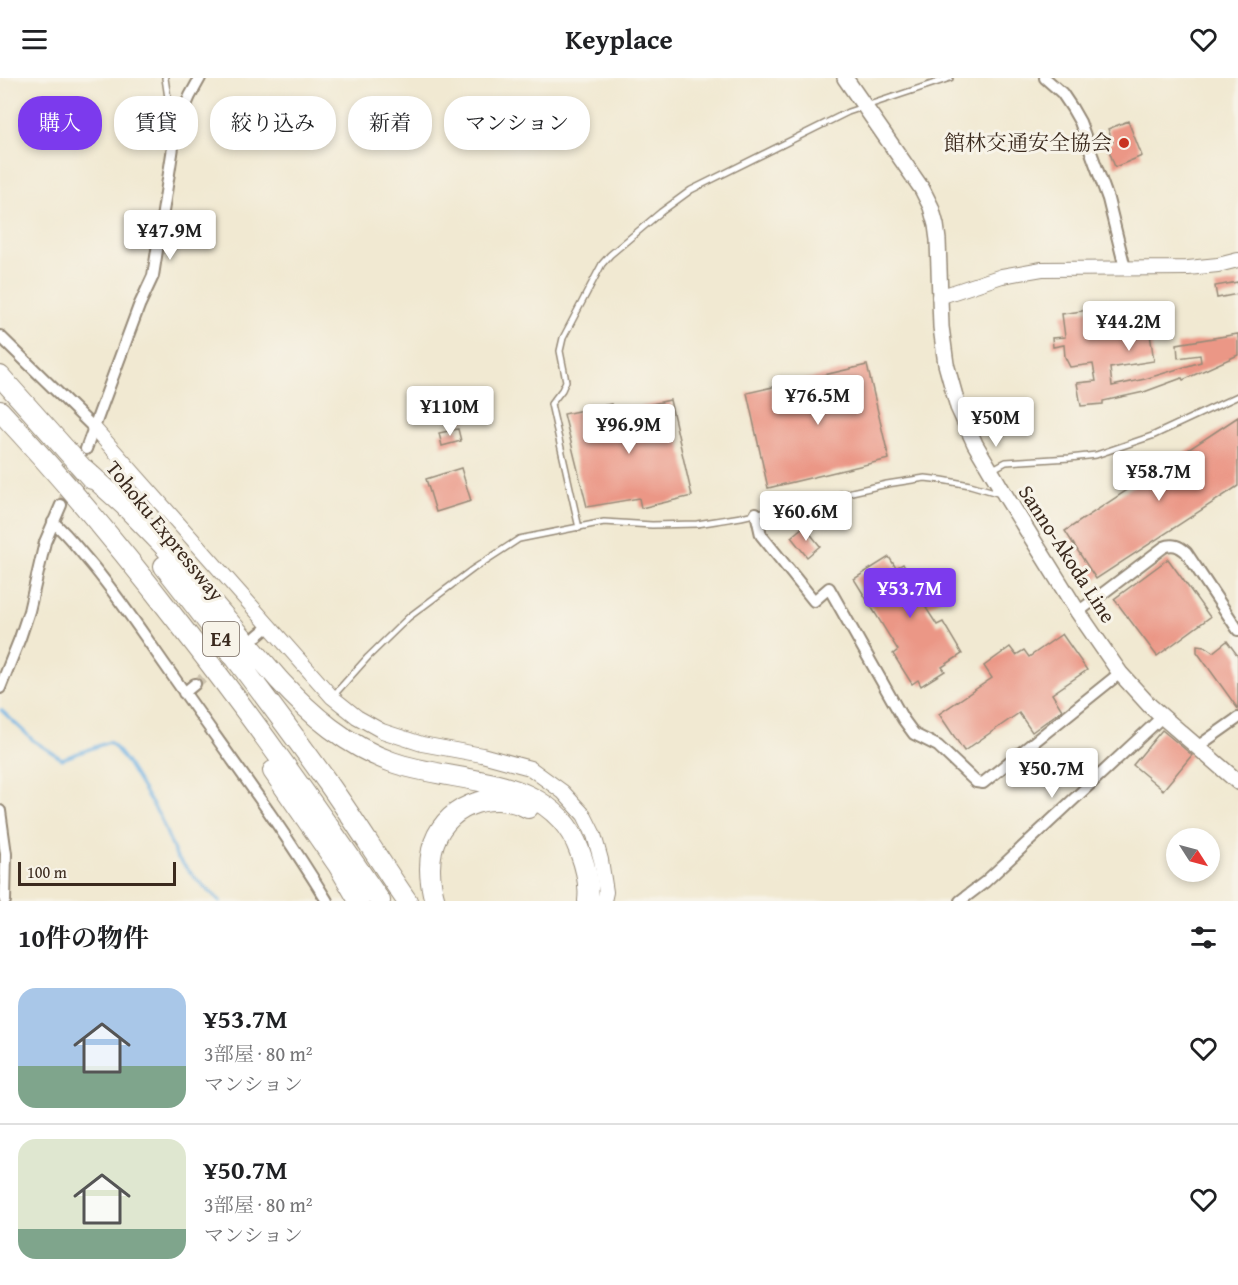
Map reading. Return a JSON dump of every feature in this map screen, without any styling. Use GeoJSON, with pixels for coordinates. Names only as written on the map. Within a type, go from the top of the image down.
{"type":"FeatureCollection","features":[{"type":"Feature","properties":{"kind":"highway","name":"Tohoku Expressway"},"geometry":{"type":"LineString","coordinates":[[0,375],[153,552],[329,784],[407,901]]}},
{"type":"Feature","properties":{"kind":"highway","name":"E4"},"geometry":{"type":"LineString","coordinates":[[0,411],[135,568],[189,636],[274,749],[380,901]]}},
{"type":"Feature","properties":{"kind":"highway"},"geometry":{"type":"LineString","coordinates":[[84,470],[124,505],[162,544],[295,698],[330,729],[350,742],[391,762],[503,786],[522,792],[552,811],[571,833],[578,846],[588,878],[588,901]]}},
{"type":"Feature","properties":{"kind":"highway"},"geometry":{"type":"LineString","coordinates":[[189,636],[235,715],[338,865],[359,901]]}},
{"type":"Feature","properties":{"kind":"highway"},"geometry":{"type":"LineString","coordinates":[[435,901],[430,885],[429,868],[434,843],[444,824],[456,812],[469,804],[483,800],[498,800],[525,807],[539,816],[561,838],[574,869],[577,901]]}},
{"type":"Feature","properties":{"kind":"main road","name":"Sanno-Akoda Line"},"geometry":{"type":"LineString","coordinates":[[845,78],[922,189],[931,207],[938,240],[939,297],[946,363],[951,385],[966,425],[990,471],[1078,612],[1120,673],[1140,697],[1238,782]]}},
{"type":"Feature","properties":{"kind":"street"},"geometry":{"type":"LineString","coordinates":[[190,96],[200,78]]}},
{"type":"Feature","properties":{"kind":"street"},"geometry":{"type":"LineString","coordinates":[[1045,78],[1062,93],[1080,122],[1108,199],[1125,268]]}},
{"type":"Feature","properties":{"kind":"street"},"geometry":{"type":"LineString","coordinates":[[86,449],[139,306],[153,276],[173,150]]}},
{"type":"Feature","properties":{"kind":"street"},"geometry":{"type":"LineString","coordinates":[[939,297],[1002,276],[1042,269],[1188,268],[1238,260]]}},
{"type":"Feature","properties":{"kind":"street"},"geometry":{"type":"LineString","coordinates":[[0,336],[94,428],[332,697],[357,717],[382,731],[422,744],[482,755],[530,768],[563,792],[584,815],[594,835],[606,892],[604,901]]}},
{"type":"Feature","properties":{"kind":"street"},"geometry":{"type":"LineString","coordinates":[[0,688],[20,639],[45,542],[61,504]]}},
{"type":"Feature","properties":{"kind":"street"},"geometry":{"type":"LineString","coordinates":[[756,513],[761,535],[814,601],[829,588],[903,719],[914,734],[938,746],[976,782],[983,783],[1120,673]]}},
{"type":"Feature","properties":{"kind":"street"},"geometry":{"type":"LineString","coordinates":[[53,522],[100,574],[263,804],[327,901]]}},
{"type":"Feature","properties":{"kind":"street"},"geometry":{"type":"LineString","coordinates":[[1078,612],[1164,547],[1175,545],[1186,552],[1238,630]]}},
{"type":"Feature","properties":{"kind":"street"},"geometry":{"type":"LineString","coordinates":[[257,636],[269,626]]}},
{"type":"Feature","properties":{"kind":"street"},"geometry":{"type":"LineString","coordinates":[[184,693],[195,684]]}},
{"type":"Feature","properties":{"kind":"street"},"geometry":{"type":"LineString","coordinates":[[960,901],[985,882],[1162,717]]}},
{"type":"Feature","properties":{"kind":"street"},"geometry":{"type":"LineString","coordinates":[[1197,747],[1238,718]]}},
{"type":"Feature","properties":{"kind":"street"},"geometry":{"type":"LineString","coordinates":[[0,811],[6,854],[4,901]]}},
{"type":"Feature","properties":{"kind":"lane"},"geometry":{"type":"LineString","coordinates":[[165,78],[168,96]]}},
{"type":"Feature","properties":{"kind":"lane"},"geometry":{"type":"LineString","coordinates":[[579,528],[551,404],[566,381],[560,351],[563,338],[602,264],[661,212],[691,190],[848,112],[950,78]]}},
{"type":"Feature","properties":{"kind":"lane"},"geometry":{"type":"LineString","coordinates":[[990,471],[1006,462],[1096,455],[1152,436],[1238,396]]}},
{"type":"Feature","properties":{"kind":"lane"},"geometry":{"type":"LineString","coordinates":[[332,697],[408,617],[473,568],[519,539],[604,522],[652,525],[697,524],[741,517],[897,482],[926,478],[970,485],[1005,495]]}},
{"type":"Feature","properties":{"kind":"building","name":"館林交通安全協会"},"geometry":{"type":"Polygon","coordinates":[[[1128,121],[1142,156],[1115,167],[1107,145],[1113,142],[1108,129],[1128,121]]]}},
{"type":"Feature","properties":{"kind":"building"},"geometry":{"type":"Polygon","coordinates":[[[1238,282],[1238,294],[1217,298],[1215,286],[1238,282]]]}},
{"type":"Feature","properties":{"kind":"building"},"geometry":{"type":"Polygon","coordinates":[[[1146,307],[1154,361],[1110,368],[1112,386],[1145,379],[1201,362],[1200,355],[1178,358],[1177,344],[1238,334],[1238,355],[1183,380],[1182,378],[1144,392],[1103,401],[1103,404],[1081,406],[1077,383],[1096,381],[1093,364],[1070,367],[1065,357],[1064,345],[1053,347],[1052,338],[1065,337],[1062,314],[1095,309],[1096,315],[1146,307]]]}},
{"type":"Feature","properties":{"kind":"building"},"geometry":{"type":"Polygon","coordinates":[[[867,365],[889,459],[768,488],[747,393],[867,365]]]}},
{"type":"Feature","properties":{"kind":"building"},"geometry":{"type":"Polygon","coordinates":[[[483,388],[489,414],[455,423],[452,411],[437,414],[433,401],[483,388]]]}},
{"type":"Feature","properties":{"kind":"building"},"geometry":{"type":"Polygon","coordinates":[[[670,400],[692,496],[641,508],[639,498],[587,507],[564,414],[611,404],[613,413],[670,400]]]}},
{"type":"Feature","properties":{"kind":"building"},"geometry":{"type":"Polygon","coordinates":[[[1238,417],[1238,486],[1096,579],[1065,531],[1238,417]]]}},
{"type":"Feature","properties":{"kind":"building"},"geometry":{"type":"Polygon","coordinates":[[[458,429],[461,441],[442,446],[439,433],[458,429]]]}},
{"type":"Feature","properties":{"kind":"building"},"geometry":{"type":"Polygon","coordinates":[[[461,468],[471,501],[436,512],[426,479],[461,468]]]}},
{"type":"Feature","properties":{"kind":"building"},"geometry":{"type":"Polygon","coordinates":[[[804,526],[820,546],[807,557],[791,537],[804,526]]]}},
{"type":"Feature","properties":{"kind":"building"},"geometry":{"type":"Polygon","coordinates":[[[889,557],[896,568],[903,564],[907,571],[912,568],[927,593],[946,581],[953,592],[926,608],[937,625],[943,622],[962,654],[942,667],[945,671],[921,686],[918,680],[912,684],[893,654],[898,650],[854,579],[889,557]]]}},
{"type":"Feature","properties":{"kind":"building"},"geometry":{"type":"Polygon","coordinates":[[[1168,559],[1210,617],[1157,656],[1114,599],[1168,559]]]}},
{"type":"Feature","properties":{"kind":"building"},"geometry":{"type":"Polygon","coordinates":[[[1062,634],[1087,670],[1052,694],[1062,710],[1032,732],[1019,713],[964,751],[939,714],[992,678],[984,666],[1010,647],[1016,655],[1024,650],[1029,657],[1062,634]]]}},
{"type":"Feature","properties":{"kind":"building"},"geometry":{"type":"Polygon","coordinates":[[[1227,641],[1238,656],[1238,709],[1197,652],[1197,645],[1204,646],[1213,652],[1227,641]]]}},
{"type":"Feature","properties":{"kind":"building"},"geometry":{"type":"Polygon","coordinates":[[[1162,730],[1192,755],[1163,790],[1133,765],[1162,730]]]}},
{"type":"Feature","properties":{"kind":"waterway"},"geometry":{"type":"LineString","coordinates":[[1,710],[34,741],[62,759],[109,742],[114,746],[160,817],[176,856],[220,901]]}},
{"type":"Feature","properties":{"kind":"tunnel"},"geometry":{"type":"LineString","coordinates":[[61,505],[80,461]]}},
{"type":"Feature","properties":{"kind":"tunnel"},"geometry":{"type":"LineString","coordinates":[[195,684],[235,653]]}},
{"type":"Feature","properties":{"kind":"place","name":"館林交通安全協会"},"geometry":{"type":"Point","coordinates":[1124,143]}}]}
